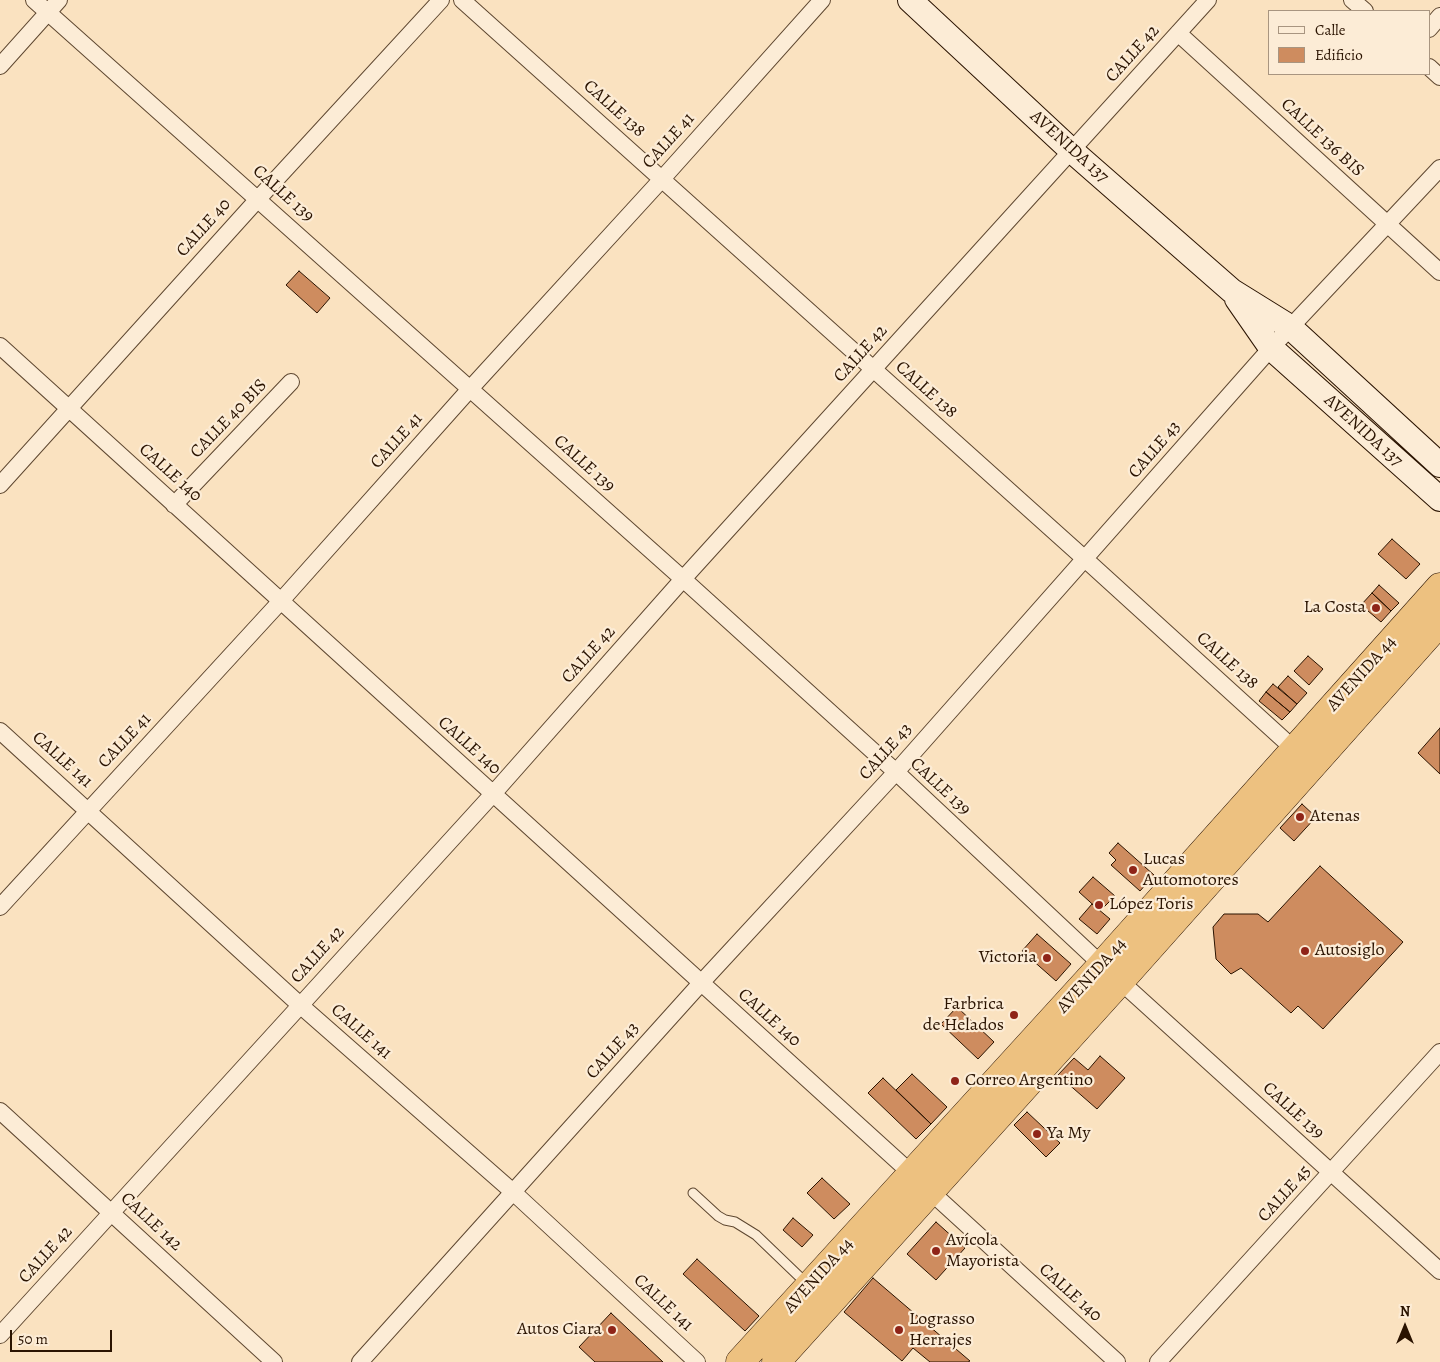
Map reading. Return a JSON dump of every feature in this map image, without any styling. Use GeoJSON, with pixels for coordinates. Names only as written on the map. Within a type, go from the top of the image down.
{"type":"FeatureCollection","features":[{"type":"Feature","properties":{"kind":"highway","name":"AVENIDA 44"},"geometry":{"type":"LineString","coordinates":[[1111,973],[1295,750],[1440,587]]}},
{"type":"Feature","properties":{"kind":"highway","name":"AVENIDA 44"},"geometry":{"type":"LineString","coordinates":[[776,1362],[921,1183],[1111,973],[1440,622]]}},
{"type":"Feature","properties":{"kind":"highway","name":"AVENIDA 44"},"geometry":{"type":"LineString","coordinates":[[740,1362],[809,1287],[921,1183]]}},
{"type":"Feature","properties":{"kind":"street","name":"CALLE 139"},"geometry":{"type":"LineString","coordinates":[[34,0],[683,579],[896,772],[1111,973],[1440,1271]]}},
{"type":"Feature","properties":{"kind":"street"},"geometry":{"type":"LineString","coordinates":[[0,66],[59,0]]}},
{"type":"Feature","properties":{"kind":"street","name":"CALLE 40"},"geometry":{"type":"LineString","coordinates":[[0,485],[258,199],[441,0]]}},
{"type":"Feature","properties":{"kind":"street","name":"CALLE 138"},"geometry":{"type":"LineString","coordinates":[[462,0],[1295,750]]}},
{"type":"Feature","properties":{"kind":"street","name":"CALLE 41"},"geometry":{"type":"LineString","coordinates":[[0,907],[280,602],[822,0]]}},
{"type":"Feature","properties":{"kind":"street","name":"AVENIDA 137"},"geometry":{"type":"LineString","coordinates":[[910,0],[1072,151],[1232,291],[1290,327],[1440,465]]}},
{"type":"Feature","properties":{"kind":"street","name":"CALLE 42"},"geometry":{"type":"LineString","coordinates":[[0,1335],[492,795],[683,579],[1208,0]]}},
{"type":"Feature","properties":{"kind":"street"},"geometry":{"type":"LineString","coordinates":[[1352,0],[1364,10]]}},
{"type":"Feature","properties":{"kind":"street"},"geometry":{"type":"LineString","coordinates":[[1430,28],[1440,16]]}},
{"type":"Feature","properties":{"kind":"street","name":"CALLE 136 BIS"},"geometry":{"type":"LineString","coordinates":[[1178,33],[1440,272]]}},
{"type":"Feature","properties":{"kind":"street"},"geometry":{"type":"LineString","coordinates":[[1430,68],[1440,76]]}},
{"type":"Feature","properties":{"kind":"street","name":"CALLE 43"},"geometry":{"type":"LineString","coordinates":[[360,1362],[701,982],[896,772],[1271,348],[1440,168]]}},
{"type":"Feature","properties":{"kind":"street","name":"AVENIDA 137"},"geometry":{"type":"LineString","coordinates":[[1232,291],[1271,348],[1440,499]]}},
{"type":"Feature","properties":{"kind":"street","name":"CALLE 140"},"geometry":{"type":"LineString","coordinates":[[0,346],[1117,1362]]}},
{"type":"Feature","properties":{"kind":"street","name":"CALLE 40 BIS"},"geometry":{"type":"LineString","coordinates":[[174,505],[291,382]]}},
{"type":"Feature","properties":{"kind":"street","name":"CALLE 141"},"geometry":{"type":"LineString","coordinates":[[0,731],[300,1005],[513,1192],[697,1362]]}},
{"type":"Feature","properties":{"kind":"street","name":"CALLE 45"},"geometry":{"type":"LineString","coordinates":[[1158,1362],[1440,1052]]}},
{"type":"Feature","properties":{"kind":"street","name":"CALLE 142"},"geometry":{"type":"LineString","coordinates":[[0,1111],[274,1362]]}},
{"type":"Feature","properties":{"kind":"lane"},"geometry":{"type":"LineString","coordinates":[[693,1193],[718,1216],[735,1222],[756,1235],[809,1287]]}},
{"type":"Feature","properties":{"kind":"building"},"geometry":{"type":"Polygon","coordinates":[[[299,271],[330,298],[317,313],[286,285],[299,271]]]}},
{"type":"Feature","properties":{"kind":"building"},"geometry":{"type":"Polygon","coordinates":[[[1392,539],[1420,564],[1406,579],[1378,554],[1392,539]]]}},
{"type":"Feature","properties":{"kind":"building"},"geometry":{"type":"Polygon","coordinates":[[[1379,585],[1399,603],[1391,611],[1372,593],[1379,585]]]}},
{"type":"Feature","properties":{"kind":"building","name":"La Costa"},"geometry":{"type":"Polygon","coordinates":[[[1372,593],[1391,611],[1381,622],[1361,605],[1372,593]]]}},
{"type":"Feature","properties":{"kind":"building"},"geometry":{"type":"Polygon","coordinates":[[[1308,656],[1323,669],[1309,685],[1294,671],[1308,656]]]}},
{"type":"Feature","properties":{"kind":"building"},"geometry":{"type":"Polygon","coordinates":[[[1288,676],[1307,693],[1297,704],[1278,687],[1288,676]]]}},
{"type":"Feature","properties":{"kind":"building"},"geometry":{"type":"Polygon","coordinates":[[[1273,684],[1297,704],[1290,712],[1266,692],[1273,684]]]}},
{"type":"Feature","properties":{"kind":"building"},"geometry":{"type":"Polygon","coordinates":[[[1266,692],[1290,712],[1282,720],[1259,701],[1266,692]]]}},
{"type":"Feature","properties":{"kind":"building"},"geometry":{"type":"Polygon","coordinates":[[[1440,728],[1440,774],[1418,753],[1440,728]]]}},
{"type":"Feature","properties":{"kind":"building"},"geometry":{"type":"Polygon","coordinates":[[[1302,804],[1316,817],[1294,841],[1280,828],[1302,804]]]}},
{"type":"Feature","properties":{"kind":"building","name":"Lucas Automotores"},"geometry":{"type":"Polygon","coordinates":[[[1118,843],[1154,875],[1140,891],[1111,865],[1116,860],[1109,853],[1118,843]]]}},
{"type":"Feature","properties":{"kind":"building","name":"Autosiglo"},"geometry":{"type":"Polygon","coordinates":[[[1320,866],[1403,942],[1323,1029],[1298,1006],[1291,1013],[1241,968],[1231,974],[1216,959],[1213,927],[1224,914],[1258,914],[1268,922],[1320,866]]]}},
{"type":"Feature","properties":{"kind":"building"},"geometry":{"type":"Polygon","coordinates":[[[1093,877],[1115,896],[1100,911],[1079,892],[1093,877]]]}},
{"type":"Feature","properties":{"kind":"building"},"geometry":{"type":"Polygon","coordinates":[[[1092,904],[1110,919],[1097,934],[1079,919],[1092,904]]]}},
{"type":"Feature","properties":{"kind":"building","name":"Victoria"},"geometry":{"type":"Polygon","coordinates":[[[1037,934],[1071,964],[1056,981],[1022,951],[1037,934]]]}},
{"type":"Feature","properties":{"kind":"building"},"geometry":{"type":"Polygon","coordinates":[[[957,1007],[994,1042],[978,1059],[941,1024],[957,1007]]]}},
{"type":"Feature","properties":{"kind":"building"},"geometry":{"type":"Polygon","coordinates":[[[1100,1056],[1125,1078],[1097,1109],[1058,1075],[1074,1058],[1088,1070],[1100,1056]]]}},
{"type":"Feature","properties":{"kind":"building"},"geometry":{"type":"Polygon","coordinates":[[[912,1074],[947,1107],[931,1124],[896,1090],[912,1074]]]}},
{"type":"Feature","properties":{"kind":"building"},"geometry":{"type":"Polygon","coordinates":[[[883,1078],[931,1124],[916,1139],[868,1093],[883,1078]]]}},
{"type":"Feature","properties":{"kind":"building","name":"Ya My"},"geometry":{"type":"Polygon","coordinates":[[[1027,1112],[1060,1143],[1046,1157],[1014,1125],[1027,1112]]]}},
{"type":"Feature","properties":{"kind":"building"},"geometry":{"type":"Polygon","coordinates":[[[822,1178],[850,1204],[834,1219],[807,1193],[822,1178]]]}},
{"type":"Feature","properties":{"kind":"building"},"geometry":{"type":"Polygon","coordinates":[[[793,1218],[813,1235],[802,1247],[783,1230],[793,1218]]]}},
{"type":"Feature","properties":{"kind":"building","name":"Avícola Mayorista"},"geometry":{"type":"Polygon","coordinates":[[[936,1222],[965,1248],[936,1280],[907,1254],[936,1222]]]}},
{"type":"Feature","properties":{"kind":"building"},"geometry":{"type":"Polygon","coordinates":[[[697,1259],[759,1316],[745,1331],[683,1274],[697,1259]]]}},
{"type":"Feature","properties":{"kind":"building","name":"Lograsso Herrajes"},"geometry":{"type":"Polygon","coordinates":[[[873,1278],[970,1361],[930,1362],[913,1348],[902,1361],[844,1312],[873,1278]]]}},
{"type":"Feature","properties":{"kind":"building","name":"Autos Ciara"},"geometry":{"type":"Polygon","coordinates":[[[611,1313],[663,1362],[595,1362],[579,1347],[611,1313]]]}},
{"type":"Feature","properties":{"kind":"place","name":"La Costa"},"geometry":{"type":"Point","coordinates":[1376,608]}},
{"type":"Feature","properties":{"kind":"place","name":"Atenas"},"geometry":{"type":"Point","coordinates":[1300,817]}},
{"type":"Feature","properties":{"kind":"place","name":"Lucas Automotores"},"geometry":{"type":"Point","coordinates":[1133,870]}},
{"type":"Feature","properties":{"kind":"place","name":"López Toris"},"geometry":{"type":"Point","coordinates":[1099,905]}},
{"type":"Feature","properties":{"kind":"place","name":"Autosiglo"},"geometry":{"type":"Point","coordinates":[1305,951]}},
{"type":"Feature","properties":{"kind":"place","name":"Victoria"},"geometry":{"type":"Point","coordinates":[1047,958]}},
{"type":"Feature","properties":{"kind":"place","name":"Farbrica de Helados"},"geometry":{"type":"Point","coordinates":[1014,1015]}},
{"type":"Feature","properties":{"kind":"place","name":"Correo Argentino"},"geometry":{"type":"Point","coordinates":[955,1081]}},
{"type":"Feature","properties":{"kind":"place","name":"Ya My"},"geometry":{"type":"Point","coordinates":[1037,1134]}},
{"type":"Feature","properties":{"kind":"place","name":"Avícola Mayorista"},"geometry":{"type":"Point","coordinates":[936,1251]}},
{"type":"Feature","properties":{"kind":"place","name":"Autos Ciara"},"geometry":{"type":"Point","coordinates":[612,1330]}},
{"type":"Feature","properties":{"kind":"place","name":"Lograsso Herrajes"},"geometry":{"type":"Point","coordinates":[899,1330]}}]}
